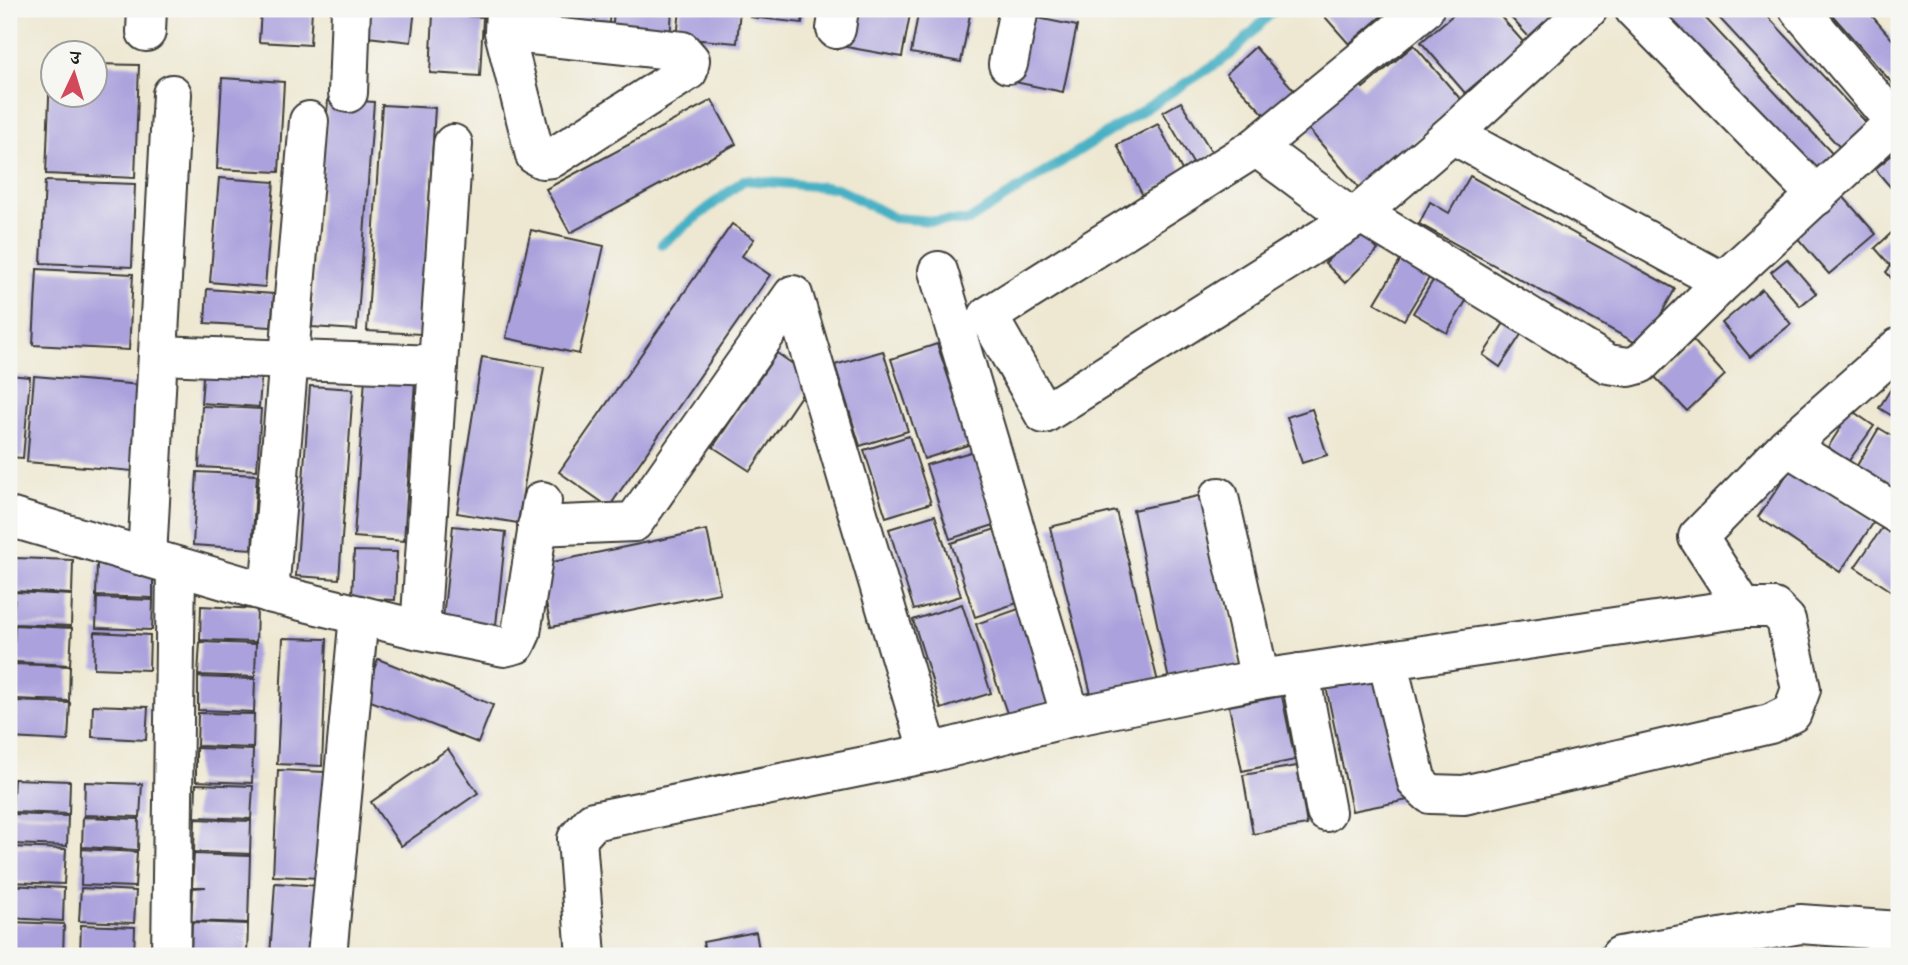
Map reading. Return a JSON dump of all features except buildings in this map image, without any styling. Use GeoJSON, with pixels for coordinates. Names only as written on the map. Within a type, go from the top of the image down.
{"type":"FeatureCollection","features":[{"type":"Feature","properties":{"kind":"street"},"geometry":{"type":"LineString","coordinates":[[348,93],[351,9]]}},
{"type":"Feature","properties":{"kind":"street"},"geometry":{"type":"LineString","coordinates":[[1008,64],[1019,9]]}},
{"type":"Feature","properties":{"kind":"street"},"geometry":{"type":"LineString","coordinates":[[1424,9],[1256,147],[988,316],[1044,414],[1356,216],[1452,134],[1587,9]]}},
{"type":"Feature","properties":{"kind":"street"},"geometry":{"type":"LineString","coordinates":[[1634,9],[1817,196]]}},
{"type":"Feature","properties":{"kind":"street"},"geometry":{"type":"LineString","coordinates":[[1256,147],[1356,216],[1608,364],[1640,364],[1723,282],[1897,124],[1799,9]]}},
{"type":"Feature","properties":{"kind":"street"},"geometry":{"type":"LineString","coordinates":[[505,20],[682,51],[690,60],[688,71],[552,158],[542,159],[535,155],[505,20]]}},
{"type":"Feature","properties":{"kind":"street"},"geometry":{"type":"LineString","coordinates":[[171,956],[158,355],[172,94]]}},
{"type":"Feature","properties":{"kind":"street"},"geometry":{"type":"LineString","coordinates":[[269,593],[309,121]]}},
{"type":"Feature","properties":{"kind":"street"},"geometry":{"type":"LineString","coordinates":[[1452,134],[1723,282]]}},
{"type":"Feature","properties":{"kind":"street"},"geometry":{"type":"LineString","coordinates":[[420,630],[453,144]]}},
{"type":"Feature","properties":{"kind":"street"},"geometry":{"type":"LineString","coordinates":[[938,271],[1071,717]]}},
{"type":"Feature","properties":{"kind":"street"},"geometry":{"type":"LineString","coordinates":[[9,517],[269,593],[420,630],[504,647],[516,644],[521,633],[540,514],[634,522],[793,295],[929,753]]}},
{"type":"Feature","properties":{"kind":"street"},"geometry":{"type":"LineString","coordinates":[[1744,608],[1698,537],[1787,446],[1897,351]]}},
{"type":"Feature","properties":{"kind":"street"},"geometry":{"type":"LineString","coordinates":[[158,355],[438,365]]}},
{"type":"Feature","properties":{"kind":"street"},"geometry":{"type":"LineString","coordinates":[[1787,446],[1899,515]]}},
{"type":"Feature","properties":{"kind":"street"},"geometry":{"type":"LineString","coordinates":[[1219,497],[1260,679]]}},
{"type":"Feature","properties":{"kind":"street"},"geometry":{"type":"LineString","coordinates":[[586,956],[577,839],[593,821],[929,753],[1071,717],[1260,679],[1387,660],[1744,608],[1774,608],[1786,620],[1801,689],[1792,713],[1769,724],[1465,795],[1430,794],[1417,782],[1387,660]]}},
{"type":"Feature","properties":{"kind":"street"},"geometry":{"type":"LineString","coordinates":[[327,956],[359,615]]}},
{"type":"Feature","properties":{"kind":"street"},"geometry":{"type":"LineString","coordinates":[[1300,673],[1326,812]]}},
{"type":"Feature","properties":{"kind":"street"},"geometry":{"type":"LineString","coordinates":[[1620,956],[1800,924],[1899,931]]}},
{"type":"Feature","properties":{"kind":"waterway"},"geometry":{"type":"LineString","coordinates":[[662,244],[744,180],[837,188],[894,218],[968,221],[1230,55],[1275,9]]}}]}
